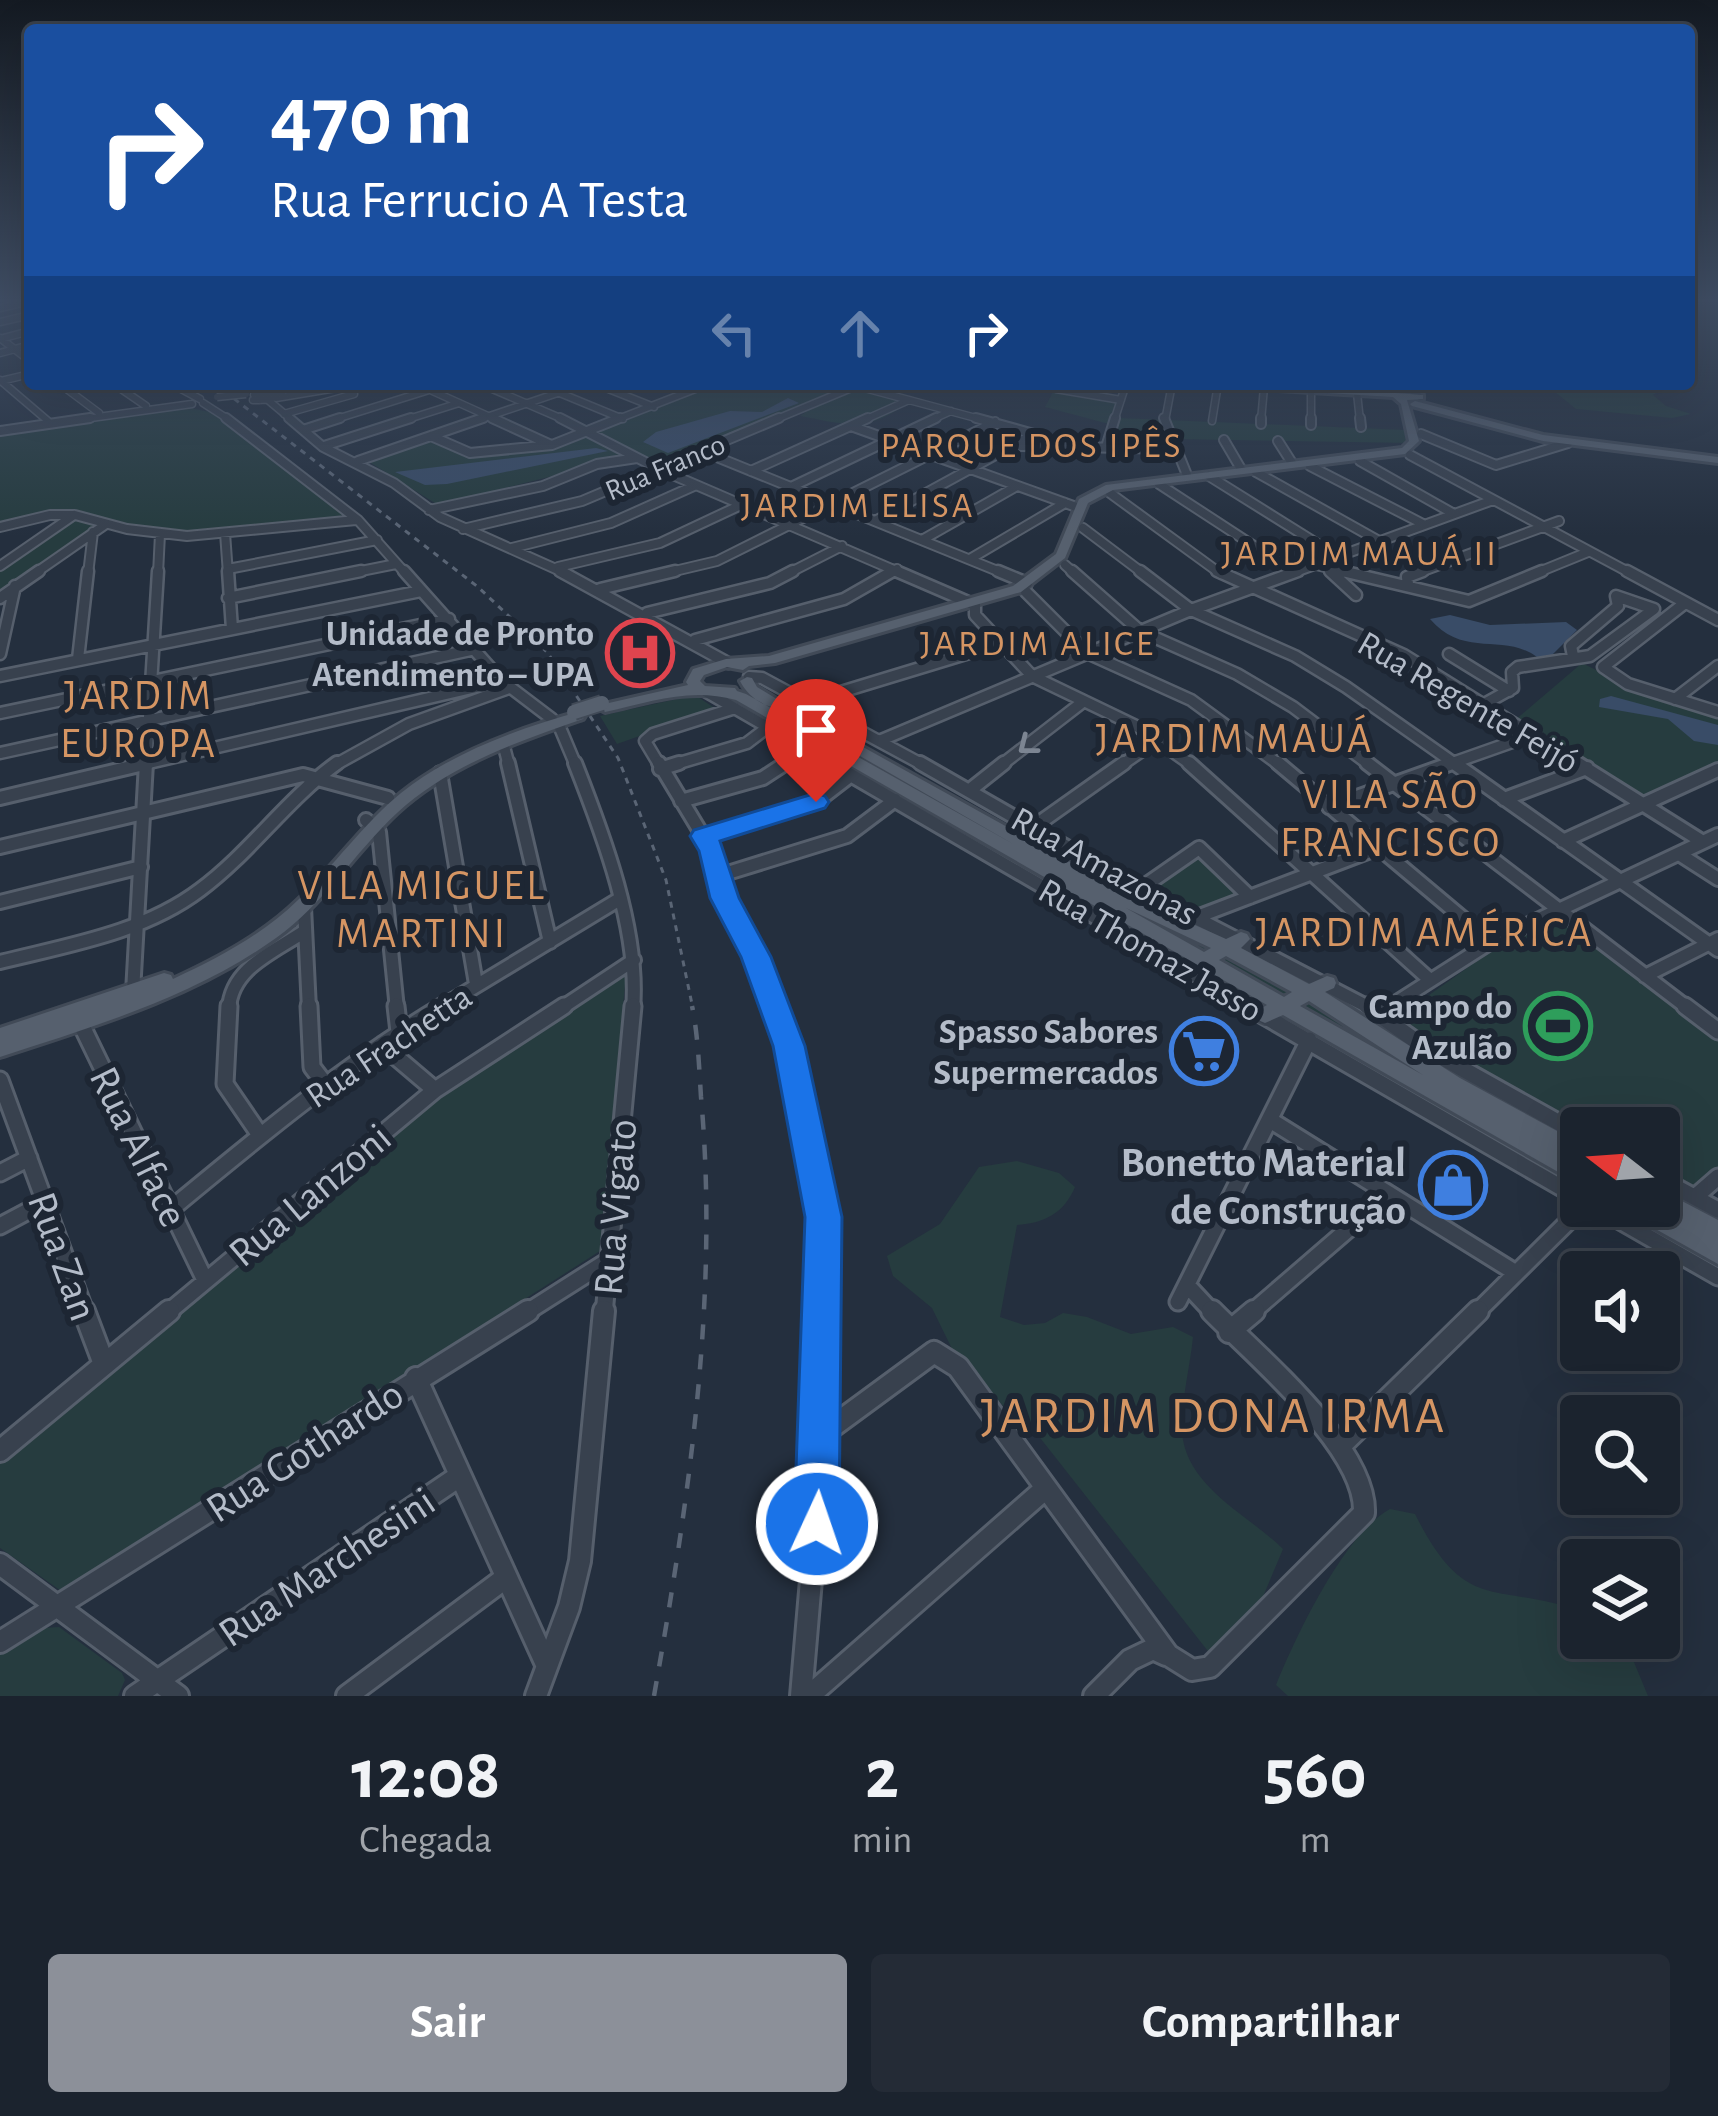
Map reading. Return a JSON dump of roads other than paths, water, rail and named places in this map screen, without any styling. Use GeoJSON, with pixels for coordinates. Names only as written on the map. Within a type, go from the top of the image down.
{"type":"FeatureCollection","features":[{"type":"Feature","properties":{"kind":"main road"},"geometry":{"type":"LineString","coordinates":[[1298,390],[1411,398],[1568,443],[1718,460]]}},
{"type":"Feature","properties":{"kind":"main road"},"geometry":{"type":"LineString","coordinates":[[1026,587],[1061,556],[1094,501],[1110,493],[1187,475],[1410,455],[1422,449],[1411,398]]}},
{"type":"Feature","properties":{"kind":"main road"},"geometry":{"type":"LineString","coordinates":[[713,693],[742,672],[1026,587],[1065,565],[1079,508],[1100,491],[1396,453],[1414,445],[1411,398]]}},
{"type":"Feature","properties":{"kind":"main road"},"geometry":{"type":"LineString","coordinates":[[713,693],[715,664],[742,672],[767,699],[1129,902],[1233,943],[1318,988],[1453,1084],[1560,1143]]}},
{"type":"Feature","properties":{"kind":"main road"},"geometry":{"type":"LineString","coordinates":[[0,1036],[144,1000],[213,968],[304,908],[388,798],[461,752],[604,705],[669,692],[713,693],[782,721],[1272,1011],[1560,1164]]}},
{"type":"Feature","properties":{"kind":"main road"},"geometry":{"type":"LineString","coordinates":[[0,1049],[173,977],[257,930],[316,880],[370,824],[440,773],[555,721]]}},
{"type":"Feature","properties":{"kind":"main road"},"geometry":{"type":"LineString","coordinates":[[1194,966],[1233,943]]}},
{"type":"Feature","properties":{"kind":"main road"},"geometry":{"type":"LineString","coordinates":[[1272,1011],[1318,988]]}},
{"type":"Feature","properties":{"kind":"main road"},"geometry":{"type":"LineString","coordinates":[[1680,1211],[1718,1232]]}},
{"type":"Feature","properties":{"kind":"main road"},"geometry":{"type":"LineString","coordinates":[[1672,1227],[1718,1253]]}},
{"type":"Feature","properties":{"kind":"street"},"geometry":{"type":"LineString","coordinates":[[1,381],[48,421]]}},
{"type":"Feature","properties":{"kind":"street"},"geometry":{"type":"LineString","coordinates":[[68,390],[99,413]]}},
{"type":"Feature","properties":{"kind":"street"},"geometry":{"type":"LineString","coordinates":[[123,390],[146,406]]}},
{"type":"Feature","properties":{"kind":"street"},"geometry":{"type":"LineString","coordinates":[[181,390],[218,412],[358,520],[505,685],[555,721]]}},
{"type":"Feature","properties":{"kind":"street"},"geometry":{"type":"LineString","coordinates":[[262,396],[292,390]]}},
{"type":"Feature","properties":{"kind":"street"},"geometry":{"type":"LineString","coordinates":[[0,429],[146,406],[314,390]]}},
{"type":"Feature","properties":{"kind":"street"},"geometry":{"type":"LineString","coordinates":[[346,390],[377,406]]}},
{"type":"Feature","properties":{"kind":"street"},"geometry":{"type":"LineString","coordinates":[[303,430],[430,390],[552,446]]}},
{"type":"Feature","properties":{"kind":"street"},"geometry":{"type":"LineString","coordinates":[[495,390],[592,432],[659,469],[897,569],[970,607],[1032,676],[1159,739],[1430,980]]}},
{"type":"Feature","properties":{"kind":"street"},"geometry":{"type":"LineString","coordinates":[[551,390],[624,420]]}},
{"type":"Feature","properties":{"kind":"street"},"geometry":{"type":"LineString","coordinates":[[358,461],[567,390]]}},
{"type":"Feature","properties":{"kind":"street"},"geometry":{"type":"LineString","coordinates":[[611,390],[655,407]]}},
{"type":"Feature","properties":{"kind":"street"},"geometry":{"type":"LineString","coordinates":[[431,436],[470,453],[552,446],[694,390]]}},
{"type":"Feature","properties":{"kind":"street","name":"Rua Franco"},"geometry":{"type":"LineString","coordinates":[[462,529],[564,507],[847,390]]}},
{"type":"Feature","properties":{"kind":"street"},"geometry":{"type":"LineString","coordinates":[[875,521],[1034,434],[876,390]]}},
{"type":"Feature","properties":{"kind":"street"},"geometry":{"type":"LineString","coordinates":[[1085,390],[1121,400]]}},
{"type":"Feature","properties":{"kind":"street"},"geometry":{"type":"LineString","coordinates":[[1106,447],[1124,390]]}},
{"type":"Feature","properties":{"kind":"street"},"geometry":{"type":"LineString","coordinates":[[1171,390],[1164,419],[1187,475]]}},
{"type":"Feature","properties":{"kind":"street"},"geometry":{"type":"LineString","coordinates":[[1212,421],[1217,390]]}},
{"type":"Feature","properties":{"kind":"street"},"geometry":{"type":"LineString","coordinates":[[1262,424],[1264,390]]}},
{"type":"Feature","properties":{"kind":"street"},"geometry":{"type":"LineString","coordinates":[[1310,391],[1312,425]]}},
{"type":"Feature","properties":{"kind":"street"},"geometry":{"type":"LineString","coordinates":[[284,414],[354,394]]}},
{"type":"Feature","properties":{"kind":"street"},"geometry":{"type":"LineString","coordinates":[[1358,394],[1361,428]]}},
{"type":"Feature","properties":{"kind":"street","name":"Rua Amazonas"},"geometry":{"type":"LineString","coordinates":[[262,396],[323,447],[358,461],[462,529],[556,568],[695,640],[742,672],[808,702],[1197,917],[1233,943]]}},
{"type":"Feature","properties":{"kind":"street"},"geometry":{"type":"LineString","coordinates":[[751,471],[910,400]]}},
{"type":"Feature","properties":{"kind":"street"},"geometry":{"type":"LineString","coordinates":[[0,429],[197,401]]}},
{"type":"Feature","properties":{"kind":"street"},"geometry":{"type":"LineString","coordinates":[[323,447],[459,403]]}},
{"type":"Feature","properties":{"kind":"street"},"geometry":{"type":"LineString","coordinates":[[790,487],[952,411]]}},
{"type":"Feature","properties":{"kind":"street"},"geometry":{"type":"LineString","coordinates":[[600,589],[717,561],[994,422]]}},
{"type":"Feature","properties":{"kind":"street"},"geometry":{"type":"LineString","coordinates":[[851,426],[1079,508]]}},
{"type":"Feature","properties":{"kind":"street"},"geometry":{"type":"LineString","coordinates":[[1421,434],[1496,466],[1568,443]]}},
{"type":"Feature","properties":{"kind":"street"},"geometry":{"type":"LineString","coordinates":[[1225,440],[1250,469],[1379,541]]}},
{"type":"Feature","properties":{"kind":"street"},"geometry":{"type":"LineString","coordinates":[[1278,441],[1292,464]]}},
{"type":"Feature","properties":{"kind":"street"},"geometry":{"type":"LineString","coordinates":[[1019,446],[1173,444]]}},
{"type":"Feature","properties":{"kind":"street"},"geometry":{"type":"LineString","coordinates":[[702,451],[1026,587],[1087,653],[1218,716],[1491,941]]}},
{"type":"Feature","properties":{"kind":"street"},"geometry":{"type":"LineString","coordinates":[[1410,455],[1718,620]]}},
{"type":"Feature","properties":{"kind":"street"},"geometry":{"type":"LineString","coordinates":[[429,510],[548,484],[605,462],[638,458]]}},
{"type":"Feature","properties":{"kind":"street"},"geometry":{"type":"LineString","coordinates":[[1361,458],[1454,514]]}},
{"type":"Feature","properties":{"kind":"street"},"geometry":{"type":"LineString","coordinates":[[1310,466],[1424,525]]}},
{"type":"Feature","properties":{"kind":"street"},"geometry":{"type":"LineString","coordinates":[[1209,476],[1337,556]]}},
{"type":"Feature","properties":{"kind":"street"},"geometry":{"type":"LineString","coordinates":[[1163,481],[1294,572]]}},
{"type":"Feature","properties":{"kind":"street"},"geometry":{"type":"LineString","coordinates":[[511,549],[611,523],[696,485]]}},
{"type":"Feature","properties":{"kind":"street"},"geometry":{"type":"LineString","coordinates":[[922,540],[1017,486]]}},
{"type":"Feature","properties":{"kind":"street","name":"Rua Regente Feijó"},"geometry":{"type":"LineString","coordinates":[[1110,493],[1194,557],[1247,590],[1404,655],[1703,842]]}},
{"type":"Feature","properties":{"kind":"street"},"geometry":{"type":"LineString","coordinates":[[879,741],[1191,610],[1493,500]]}},
{"type":"Feature","properties":{"kind":"street"},"geometry":{"type":"LineString","coordinates":[[970,560],[1065,502]]}},
{"type":"Feature","properties":{"kind":"street"},"geometry":{"type":"LineString","coordinates":[[556,568],[660,543],[743,504]]}},
{"type":"Feature","properties":{"kind":"street"},"geometry":{"type":"LineString","coordinates":[[0,527],[50,515],[76,515],[160,535],[358,520]]}},
{"type":"Feature","properties":{"kind":"street"},"geometry":{"type":"LineString","coordinates":[[0,566],[76,515]]}},
{"type":"Feature","properties":{"kind":"street"},"geometry":{"type":"LineString","coordinates":[[1408,584],[1407,577],[1559,520]]}},
{"type":"Feature","properties":{"kind":"street"},"geometry":{"type":"LineString","coordinates":[[0,654],[4,602],[15,586],[106,524]]}},
{"type":"Feature","properties":{"kind":"street"},"geometry":{"type":"LineString","coordinates":[[1078,526],[1191,610],[1319,670],[1715,944]]}},
{"type":"Feature","properties":{"kind":"street"},"geometry":{"type":"LineString","coordinates":[[78,659],[93,532]]}},
{"type":"Feature","properties":{"kind":"street"},"geometry":{"type":"LineString","coordinates":[[225,533],[232,629]]}},
{"type":"Feature","properties":{"kind":"street"},"geometry":{"type":"LineString","coordinates":[[133,992],[160,535]]}},
{"type":"Feature","properties":{"kind":"street"},"geometry":{"type":"LineString","coordinates":[[228,568],[376,540]]}},
{"type":"Feature","properties":{"kind":"street"},"geometry":{"type":"LineString","coordinates":[[71,546],[91,545]]}},
{"type":"Feature","properties":{"kind":"street"},"geometry":{"type":"LineString","coordinates":[[646,614],[770,583],[842,546]]}},
{"type":"Feature","properties":{"kind":"street"},"geometry":{"type":"LineString","coordinates":[[1321,566],[1408,584],[1457,602],[1588,551]]}},
{"type":"Feature","properties":{"kind":"street"},"geometry":{"type":"LineString","coordinates":[[228,598],[396,565]]}},
{"type":"Feature","properties":{"kind":"street"},"geometry":{"type":"LineString","coordinates":[[1065,565],[1140,631],[1265,689],[1718,1031]]}},
{"type":"Feature","properties":{"kind":"street"},"geometry":{"type":"LineString","coordinates":[[1321,566],[1356,595]]}},
{"type":"Feature","properties":{"kind":"street"},"geometry":{"type":"LineString","coordinates":[[695,640],[844,599],[897,569]]}},
{"type":"Feature","properties":{"kind":"street"},"geometry":{"type":"LineString","coordinates":[[0,676],[422,591]]}},
{"type":"Feature","properties":{"kind":"street"},"geometry":{"type":"LineString","coordinates":[[1509,691],[1517,667],[1590,656],[1654,609],[1616,596],[1618,606],[1571,646],[1573,656]]}},
{"type":"Feature","properties":{"kind":"street"},"geometry":{"type":"LineString","coordinates":[[1685,603],[1604,667],[1628,684],[1718,712]]}},
{"type":"Feature","properties":{"kind":"street"},"geometry":{"type":"LineString","coordinates":[[0,713],[449,619]]}},
{"type":"Feature","properties":{"kind":"street"},"geometry":{"type":"LineString","coordinates":[[808,702],[1002,644]]}},
{"type":"Feature","properties":{"kind":"street"},"geometry":{"type":"LineString","coordinates":[[0,753],[475,649]]}},
{"type":"Feature","properties":{"kind":"street"},"geometry":{"type":"LineString","coordinates":[[1449,654],[1509,691]]}},
{"type":"Feature","properties":{"kind":"street"},"geometry":{"type":"LineString","coordinates":[[1675,699],[1718,666]]}},
{"type":"Feature","properties":{"kind":"street"},"geometry":{"type":"LineString","coordinates":[[0,798],[505,685]]}},
{"type":"Feature","properties":{"kind":"street"},"geometry":{"type":"LineString","coordinates":[[0,962],[137,925],[179,904],[221,874],[319,776],[372,743],[505,685]]}},
{"type":"Feature","properties":{"kind":"street"},"geometry":{"type":"LineString","coordinates":[[1486,703],[1509,691]]}},
{"type":"Feature","properties":{"kind":"street"},"geometry":{"type":"LineString","coordinates":[[713,693],[648,737],[646,746],[712,850],[718,876],[756,957],[789,1046],[824,1217],[820,1435],[805,1696]]}},
{"type":"Feature","properties":{"kind":"street","name":"Rua Thomaz Jasso"},"geometry":{"type":"LineString","coordinates":[[713,693],[1194,966]]}},
{"type":"Feature","properties":{"kind":"street"},"geometry":{"type":"LineString","coordinates":[[427,700],[436,713]]}},
{"type":"Feature","properties":{"kind":"street"},"geometry":{"type":"LineString","coordinates":[[970,790],[1084,701]]}},
{"type":"Feature","properties":{"kind":"street","name":"Rua Vigato"},"geometry":{"type":"LineString","coordinates":[[536,1696],[580,1561],[634,960],[596,816],[555,721]]}},
{"type":"Feature","properties":{"kind":"street"},"geometry":{"type":"LineString","coordinates":[[660,769],[746,743],[768,728]]}},
{"type":"Feature","properties":{"kind":"street"},"geometry":{"type":"LineString","coordinates":[[1329,807],[1534,734]]}},
{"type":"Feature","properties":{"kind":"street"},"geometry":{"type":"LineString","coordinates":[[1035,826],[1159,739]]}},
{"type":"Feature","properties":{"kind":"street"},"geometry":{"type":"LineString","coordinates":[[503,743],[550,942]]}},
{"type":"Feature","properties":{"kind":"street"},"geometry":{"type":"LineString","coordinates":[[680,801],[763,778],[807,750]]}},
{"type":"Feature","properties":{"kind":"street"},"geometry":{"type":"LineString","coordinates":[[1504,799],[1587,768]]}},
{"type":"Feature","properties":{"kind":"street"},"geometry":{"type":"LineString","coordinates":[[1563,841],[1718,770]]}},
{"type":"Feature","properties":{"kind":"street"},"geometry":{"type":"LineString","coordinates":[[440,773],[476,984]]}},
{"type":"Feature","properties":{"kind":"street"},"geometry":{"type":"LineString","coordinates":[[0,847],[303,775],[388,798]]}},
{"type":"Feature","properties":{"kind":"street"},"geometry":{"type":"LineString","coordinates":[[703,836],[816,802],[851,775]]}},
{"type":"Feature","properties":{"kind":"street"},"geometry":{"type":"LineString","coordinates":[[718,876],[847,836],[895,800]]}},
{"type":"Feature","properties":{"kind":"street"},"geometry":{"type":"LineString","coordinates":[[370,824],[379,832],[399,1032]]}},
{"type":"Feature","properties":{"kind":"street"},"geometry":{"type":"LineString","coordinates":[[1379,1013],[1491,941],[1718,835]]}},
{"type":"Feature","properties":{"kind":"street"},"geometry":{"type":"LineString","coordinates":[[1140,889],[1199,848],[1250,897]]}},
{"type":"Feature","properties":{"kind":"street"},"geometry":{"type":"LineString","coordinates":[[1197,917],[1378,848]]}},
{"type":"Feature","properties":{"kind":"street"},"geometry":{"type":"LineString","coordinates":[[1679,854],[1718,879]]}},
{"type":"Feature","properties":{"kind":"street"},"geometry":{"type":"LineString","coordinates":[[0,902],[141,867]]}},
{"type":"Feature","properties":{"kind":"street","name":"Rua Frachetta"},"geometry":{"type":"LineString","coordinates":[[171,1209],[260,1135],[399,1032],[619,900]]}},
{"type":"Feature","properties":{"kind":"street"},"geometry":{"type":"LineString","coordinates":[[304,908],[313,1067],[326,1084]]}},
{"type":"Feature","properties":{"kind":"street"},"geometry":{"type":"LineString","coordinates":[[260,1135],[225,1084],[230,989],[243,972],[305,931]]}},
{"type":"Feature","properties":{"kind":"street"},"geometry":{"type":"LineString","coordinates":[[1646,976],[1715,944]]}},
{"type":"Feature","properties":{"kind":"street","name":"Rua Lanzoni"},"geometry":{"type":"LineString","coordinates":[[0,1451],[435,1090],[634,960]]}},
{"type":"Feature","properties":{"kind":"street"},"geometry":{"type":"LineString","coordinates":[[1318,988],[1379,1013],[1427,1049],[1560,1123]]}},
{"type":"Feature","properties":{"kind":"street","name":"Rua Thomaz Jasso"},"geometry":{"type":"LineString","coordinates":[[1272,1011],[1310,1040],[1560,1188]]}},
{"type":"Feature","properties":{"kind":"street","name":"Rua Alface"},"geometry":{"type":"LineString","coordinates":[[77,1017],[205,1280]]}},
{"type":"Feature","properties":{"kind":"street"},"geometry":{"type":"LineString","coordinates":[[1094,1696],[1130,1660],[1153,1649],[1192,1670],[1210,1667],[1364,1513],[1361,1475],[1341,1445],[1229,1332],[1183,1293],[1310,1040]]}},
{"type":"Feature","properties":{"kind":"street"},"geometry":{"type":"LineString","coordinates":[[382,1045],[435,1090]]}},
{"type":"Feature","properties":{"kind":"street","name":"Rua Zan"},"geometry":{"type":"LineString","coordinates":[[0,1080],[104,1364]]}},
{"type":"Feature","properties":{"kind":"street"},"geometry":{"type":"LineString","coordinates":[[1270,1120],[1516,1273]]}},
{"type":"Feature","properties":{"kind":"street"},"geometry":{"type":"LineString","coordinates":[[0,1173],[28,1158]]}},
{"type":"Feature","properties":{"kind":"street"},"geometry":{"type":"LineString","coordinates":[[1695,1197],[1718,1177]]}},
{"type":"Feature","properties":{"kind":"street"},"geometry":{"type":"LineString","coordinates":[[1680,1189],[1718,1210]]}},
{"type":"Feature","properties":{"kind":"street"},"geometry":{"type":"LineString","coordinates":[[1229,1332],[1389,1194]]}},
{"type":"Feature","properties":{"kind":"street"},"geometry":{"type":"LineString","coordinates":[[0,1226],[45,1202]]}},
{"type":"Feature","properties":{"kind":"street"},"geometry":{"type":"LineString","coordinates":[[1341,1445],[1560,1226]]}},
{"type":"Feature","properties":{"kind":"street"},"geometry":{"type":"LineString","coordinates":[[1631,1227],[1718,1277]]}},
{"type":"Feature","properties":{"kind":"street","name":"Rua Gothardo"},"geometry":{"type":"LineString","coordinates":[[0,1642],[609,1260]]}},
{"type":"Feature","properties":{"kind":"street"},"geometry":{"type":"LineString","coordinates":[[820,1435],[934,1352],[941,1352],[958,1367],[1168,1655]]}},
{"type":"Feature","properties":{"kind":"street"},"geometry":{"type":"LineString","coordinates":[[416,1378],[547,1666]]}},
{"type":"Feature","properties":{"kind":"street","name":"Rua Marchesini"},"geometry":{"type":"LineString","coordinates":[[135,1696],[458,1477]]}},
{"type":"Feature","properties":{"kind":"street"},"geometry":{"type":"LineString","coordinates":[[805,1696],[1046,1488]]}},
{"type":"Feature","properties":{"kind":"street"},"geometry":{"type":"LineString","coordinates":[[0,1564],[178,1696]]}},
{"type":"Feature","properties":{"kind":"street"},"geometry":{"type":"LineString","coordinates":[[346,1696],[504,1579]]}},
{"type":"Feature","properties":{"kind":"water"},"geometry":{"type":"Polygon","coordinates":[[[788,398],[799,403],[668,453],[643,442],[656,432],[730,411],[762,412],[788,398]]]}},
{"type":"Feature","properties":{"kind":"water"},"geometry":{"type":"Polygon","coordinates":[[[596,448],[608,451],[447,484],[425,485],[395,472],[596,448]]]}},
{"type":"Feature","properties":{"kind":"water"},"geometry":{"type":"Polygon","coordinates":[[[1450,615],[1490,625],[1566,622],[1577,630],[1552,655],[1537,657],[1511,646],[1456,638],[1430,619],[1450,615]]]}},
{"type":"Feature","properties":{"kind":"water"},"geometry":{"type":"Polygon","coordinates":[[[1611,696],[1718,725],[1718,745],[1694,741],[1668,719],[1599,707],[1600,699],[1611,696]]]}},
{"type":"Feature","properties":{"kind":"railway"},"geometry":{"type":"LineString","coordinates":[[223,390],[478,587],[547,652],[618,758],[666,880],[693,1009]]}},
{"type":"Feature","properties":{"kind":"railway"},"geometry":{"type":"LineString","coordinates":[[654,1696],[689,1472],[703,1323],[706,1172],[692,1006]]}},
{"type":"Feature","properties":{"kind":"place","name":"Unidade de Pronto Atendimento – UPA"},"geometry":{"type":"Point","coordinates":[640,653]}},
{"type":"Feature","properties":{"kind":"place","name":"Campo do Azulão"},"geometry":{"type":"Point","coordinates":[1558,1026]}},
{"type":"Feature","properties":{"kind":"place","name":"Spasso Sabores Supermercados"},"geometry":{"type":"Point","coordinates":[1204,1051]}},
{"type":"Feature","properties":{"kind":"place","name":"Bonetto Material de Construção"},"geometry":{"type":"Point","coordinates":[1453,1185]}},
{"type":"Feature","properties":{"kind":"district","name":"PARQUE DOS IPÊS"},"geometry":{"type":"Point","coordinates":[1032,444]}},
{"type":"Feature","properties":{"kind":"district","name":"JARDIM ELISA"},"geometry":{"type":"Point","coordinates":[858,504]}},
{"type":"Feature","properties":{"kind":"district","name":"JARDIM MAUÁ II"},"geometry":{"type":"Point","coordinates":[1360,552]}},
{"type":"Feature","properties":{"kind":"district","name":"JARDIM ALICE"},"geometry":{"type":"Point","coordinates":[1038,642]}},
{"type":"Feature","properties":{"kind":"district","name":"JARDIM EUROPA"},"geometry":{"type":"Point","coordinates":[139,718]}},
{"type":"Feature","properties":{"kind":"district","name":"JARDIM MAUÁ"},"geometry":{"type":"Point","coordinates":[1235,737]}},
{"type":"Feature","properties":{"kind":"district","name":"VILA SÃO FRANCISCO"},"geometry":{"type":"Point","coordinates":[1391,817]}},
{"type":"Feature","properties":{"kind":"district","name":"VILA MIGUEL MARTINI"},"geometry":{"type":"Point","coordinates":[422,908]}},
{"type":"Feature","properties":{"kind":"district","name":"JARDIM AMÉRICA"},"geometry":{"type":"Point","coordinates":[1425,931]}},
{"type":"Feature","properties":{"kind":"district","name":"JARDIM DONA IRMA"},"geometry":{"type":"Point","coordinates":[1214,1414]}}]}
